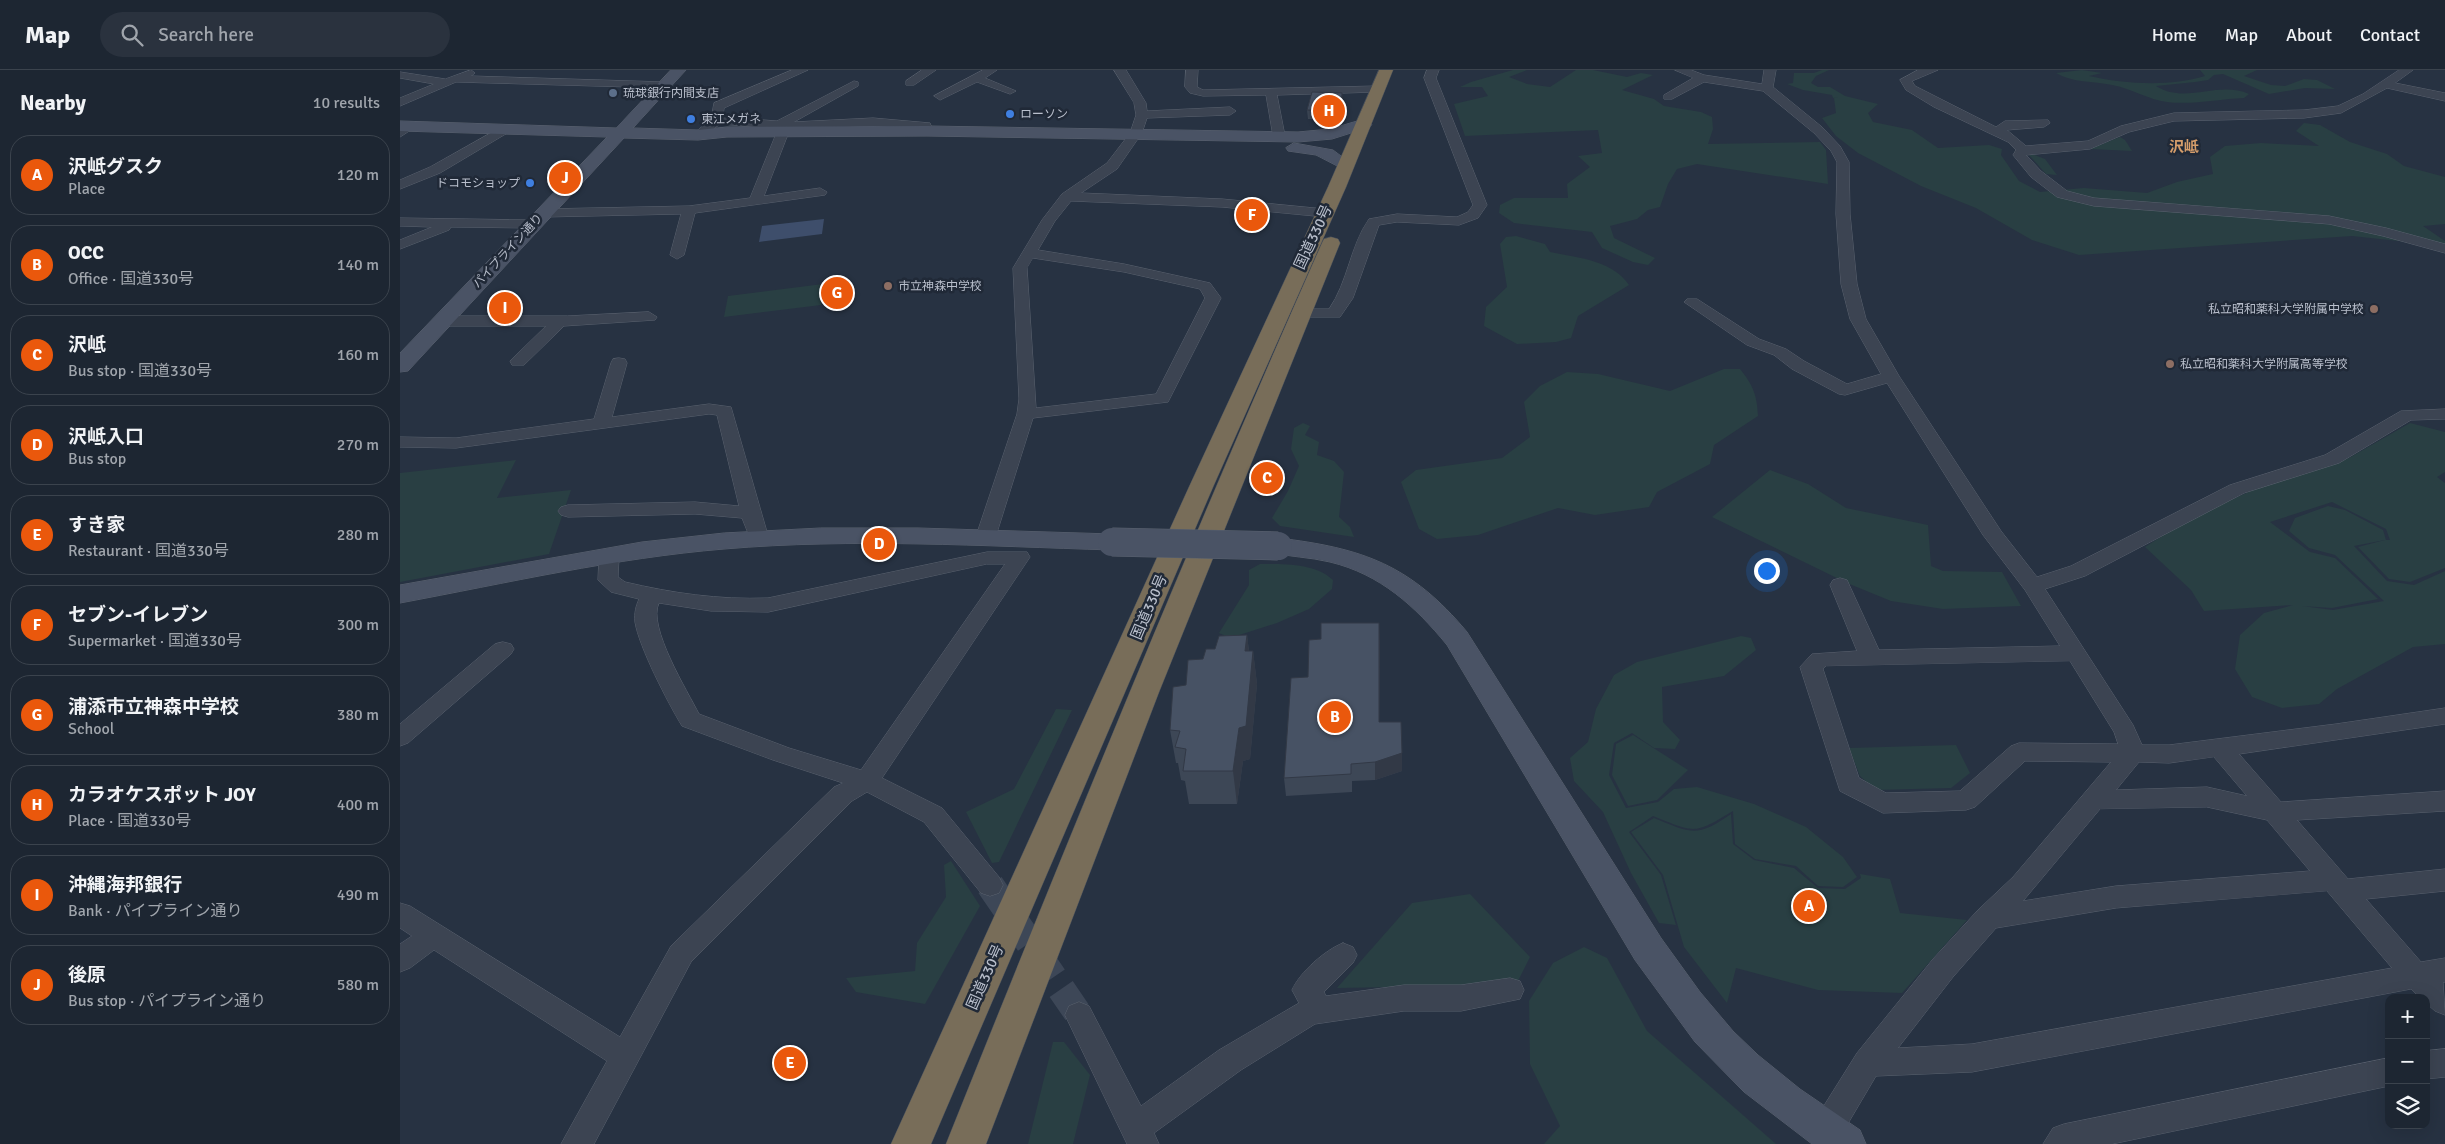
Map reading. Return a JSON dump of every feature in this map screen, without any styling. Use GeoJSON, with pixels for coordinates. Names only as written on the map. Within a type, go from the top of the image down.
{"type":"FeatureCollection","features":[{"type":"Feature","properties":{"kind":"highway","name":"国道330号"},"geometry":{"type":"LineString","coordinates":[[966,1144],[1136,710],[1402,70]]}},
{"type":"Feature","properties":{"kind":"highway","name":"国道330号"},"geometry":{"type":"LineString","coordinates":[[911,1144],[1200,488],[1325,213],[1382,80]]}},
{"type":"Feature","properties":{"kind":"street"},"geometry":{"type":"LineString","coordinates":[[400,73],[405,70]]}},
{"type":"Feature","properties":{"kind":"street"},"geometry":{"type":"LineString","coordinates":[[400,102],[475,70]]}},
{"type":"Feature","properties":{"kind":"street","name":"パイプライン通り"},"geometry":{"type":"LineString","coordinates":[[400,366],[679,70]]}},
{"type":"Feature","properties":{"kind":"street"},"geometry":{"type":"LineString","coordinates":[[708,130],[718,106],[802,70]]}},
{"type":"Feature","properties":{"kind":"street"},"geometry":{"type":"LineString","coordinates":[[910,83],[930,70]]}},
{"type":"Feature","properties":{"kind":"street"},"geometry":{"type":"LineString","coordinates":[[940,96],[991,70]]}},
{"type":"Feature","properties":{"kind":"street"},"geometry":{"type":"LineString","coordinates":[[985,538],[1026,414],[1028,399],[1020,268],[1048,220],[1067,197],[1112,166],[1131,139],[1142,115],[1140,104],[1120,70]]}},
{"type":"Feature","properties":{"kind":"street"},"geometry":{"type":"LineString","coordinates":[[1192,70],[1192,87],[1194,91],[1203,93],[1271,93],[1382,80]]}},
{"type":"Feature","properties":{"kind":"street"},"geometry":{"type":"LineString","coordinates":[[1300,314],[1334,314],[1345,298],[1368,230],[1374,222],[1396,218],[1459,221],[1473,215],[1480,205],[1430,78],[1433,70]]}},
{"type":"Feature","properties":{"kind":"street"},"geometry":{"type":"LineString","coordinates":[[1681,70],[1702,78],[1767,88],[1818,130],[1836,149],[1843,162],[1843,214],[1849,284],[1858,319],[1891,376],[1993,535],[2033,586],[2076,653],[2125,731],[2133,753]]}},
{"type":"Feature","properties":{"kind":"street"},"geometry":{"type":"LineString","coordinates":[[1767,88],[1770,70]]}},
{"type":"Feature","properties":{"kind":"street"},"geometry":{"type":"LineString","coordinates":[[1932,70],[1916,74],[1906,80],[1910,88],[1938,104],[2012,139],[2023,150]]}},
{"type":"Feature","properties":{"kind":"street"},"geometry":{"type":"LineString","coordinates":[[2407,70],[2341,109],[2304,114],[2174,117],[2125,129],[2090,145],[2023,150],[2019,155],[2036,174],[2062,194],[2094,202],[2329,220],[2386,232],[2445,249]]}},
{"type":"Feature","properties":{"kind":"street"},"geometry":{"type":"LineString","coordinates":[[400,73],[451,81],[665,85]]}},
{"type":"Feature","properties":{"kind":"street"},"geometry":{"type":"LineString","coordinates":[[976,78],[1010,91]]}},
{"type":"Feature","properties":{"kind":"street"},"geometry":{"type":"LineString","coordinates":[[1668,97],[1702,78]]}},
{"type":"Feature","properties":{"kind":"street"},"geometry":{"type":"LineString","coordinates":[[755,201],[782,131],[854,84]]}},
{"type":"Feature","properties":{"kind":"street"},"geometry":{"type":"LineString","coordinates":[[2385,84],[2445,97]]}},
{"type":"Feature","properties":{"kind":"street"},"geometry":{"type":"LineString","coordinates":[[1271,93],[1279,136]]}},
{"type":"Feature","properties":{"kind":"street"},"geometry":{"type":"LineString","coordinates":[[1142,115],[1230,111]]}},
{"type":"Feature","properties":{"kind":"street"},"geometry":{"type":"LineString","coordinates":[[2002,134],[2000,129],[2005,125],[2044,123]]}},
{"type":"Feature","properties":{"kind":"street"},"geometry":{"type":"LineString","coordinates":[[1184,140],[1324,135],[1364,124]]}},
{"type":"Feature","properties":{"kind":"street"},"geometry":{"type":"LineString","coordinates":[[404,128],[621,133],[708,130],[720,139],[782,131],[927,131],[1131,139]]}},
{"type":"Feature","properties":{"kind":"street"},"geometry":{"type":"LineString","coordinates":[[400,186],[435,170],[505,129]]}},
{"type":"Feature","properties":{"kind":"street"},"geometry":{"type":"LineString","coordinates":[[782,131],[1184,140],[1311,149],[1330,154],[1345,165]]}},
{"type":"Feature","properties":{"kind":"street"},"geometry":{"type":"LineString","coordinates":[[400,222],[454,223],[689,210],[820,192]]}},
{"type":"Feature","properties":{"kind":"street"},"geometry":{"type":"LineString","coordinates":[[1067,197],[1222,203],[1325,213]]}},
{"type":"Feature","properties":{"kind":"street"},"geometry":{"type":"LineString","coordinates":[[676,255],[689,210]]}},
{"type":"Feature","properties":{"kind":"street"},"geometry":{"type":"LineString","coordinates":[[400,245],[454,223]]}},
{"type":"Feature","properties":{"kind":"street"},"geometry":{"type":"LineString","coordinates":[[1026,414],[1162,398],[1213,298],[1205,286],[1124,268],[1029,253]]}},
{"type":"Feature","properties":{"kind":"street"},"geometry":{"type":"LineString","coordinates":[[1692,302],[1753,342],[1780,352],[1798,365],[1846,390],[1891,376]]}},
{"type":"Feature","properties":{"kind":"street"},"geometry":{"type":"LineString","coordinates":[[442,321],[560,322],[649,317]]}},
{"type":"Feature","properties":{"kind":"street"},"geometry":{"type":"LineString","coordinates":[[518,361],[560,322]]}},
{"type":"Feature","properties":{"kind":"street"},"geometry":{"type":"LineString","coordinates":[[602,422],[619,363]]}},
{"type":"Feature","properties":{"kind":"street"},"geometry":{"type":"LineString","coordinates":[[400,442],[456,443],[708,409],[725,411],[750,513],[759,539]]}},
{"type":"Feature","properties":{"kind":"street"},"geometry":{"type":"LineString","coordinates":[[2033,586],[2078,571],[2238,489],[2332,459],[2367,440],[2406,415],[2445,414]]}},
{"type":"Feature","properties":{"kind":"street"},"geometry":{"type":"LineString","coordinates":[[568,511],[696,508],[750,513]]}},
{"type":"Feature","properties":{"kind":"street"},"geometry":{"type":"LineString","coordinates":[[400,594],[609,557],[722,541],[838,536],[1278,546],[1327,553],[1379,570],[1402,583],[1442,619],[1457,639],[1648,949],[1673,986],[1731,1054],[1760,1082],[1836,1137],[1868,1063],[1943,968],[1988,918],[2022,885],[2133,753]]}},
{"type":"Feature","properties":{"kind":"street"},"geometry":{"type":"LineString","coordinates":[[577,1144],[681,954],[843,794],[867,781],[1020,557],[987,558],[768,605],[732,607],[693,603],[618,587],[608,580],[609,557]]}},
{"type":"Feature","properties":{"kind":"street"},"geometry":{"type":"LineString","coordinates":[[1840,585],[1871,658]]}},
{"type":"Feature","properties":{"kind":"street"},"geometry":{"type":"LineString","coordinates":[[652,595],[646,607],[646,622],[660,659],[690,720],[781,754],[867,781],[933,815],[990,885]]}},
{"type":"Feature","properties":{"kind":"street"},"geometry":{"type":"LineString","coordinates":[[400,737],[503,650]]}},
{"type":"Feature","properties":{"kind":"street"},"geometry":{"type":"LineString","coordinates":[[2076,653],[1820,659],[1811,666],[1849,784],[1883,803],[1966,800],[2019,752],[2169,754],[2336,733],[2445,716]]}},
{"type":"Feature","properties":{"kind":"street"},"geometry":{"type":"LineString","coordinates":[[2220,748],[2415,975],[2445,1002]]}},
{"type":"Feature","properties":{"kind":"street"},"geometry":{"type":"LineString","coordinates":[[2094,800],[2207,797],[2275,812],[2445,802]]}},
{"type":"Feature","properties":{"kind":"street"},"geometry":{"type":"LineString","coordinates":[[1988,918],[2116,897],[2445,880]]}},
{"type":"Feature","properties":{"kind":"street"},"geometry":{"type":"LineString","coordinates":[[400,914],[626,1057]]}},
{"type":"Feature","properties":{"kind":"street"},"geometry":{"type":"LineString","coordinates":[[400,960],[433,935]]}},
{"type":"Feature","properties":{"kind":"street"},"geometry":{"type":"LineString","coordinates":[[1320,1010],[1306,990],[1343,955]]}},
{"type":"Feature","properties":{"kind":"street"},"geometry":{"type":"LineString","coordinates":[[1868,1063],[1972,1058],[2445,970]]}},
{"type":"Feature","properties":{"kind":"street"},"geometry":{"type":"LineString","coordinates":[[1079,1015],[1095,1043],[1139,1136],[1230,1060],[1309,1012],[1404,998],[1461,998],[1510,990]]}},
{"type":"Feature","properties":{"kind":"street"},"geometry":{"type":"LineString","coordinates":[[2430,1065],[2445,1063]]}},
{"type":"Feature","properties":{"kind":"street"},"geometry":{"type":"LineString","coordinates":[[2059,1144],[2064,1139],[2385,1073]]}},
{"type":"Feature","properties":{"kind":"green space"},"geometry":{"type":"Polygon","coordinates":[[[1513,70],[1527,70],[1509,77],[1527,84],[1550,87],[1576,70],[1593,70],[1627,77],[1641,73],[1653,75],[1622,90],[1654,99],[1664,106],[1701,112],[1712,117],[1713,129],[1708,144],[1820,142],[1826,150],[1828,184],[1697,164],[1677,169],[1668,184],[1660,207],[1648,210],[1637,219],[1610,226],[1614,238],[1655,258],[1648,265],[1633,262],[1602,248],[1592,232],[1514,223],[1499,213],[1500,205],[1514,198],[1568,198],[1567,184],[1590,167],[1578,156],[1602,153],[1598,130],[1465,136],[1454,104],[1488,96],[1482,87],[1460,87],[1513,70]]]}},
{"type":"Feature","properties":{"kind":"green space"},"geometry":{"type":"Polygon","coordinates":[[[1829,70],[1816,76],[1811,83],[1818,87],[1830,87],[1845,96],[1878,104],[1868,113],[1873,122],[1912,130],[1938,148],[1989,145],[2002,149],[2001,155],[2019,181],[2040,192],[2084,188],[2147,193],[2177,182],[2213,174],[2210,157],[2225,146],[2261,143],[2319,146],[2296,131],[2304,123],[2320,125],[2350,142],[2387,154],[2404,166],[2445,177],[2445,224],[2423,226],[2445,241],[2445,246],[2352,236],[2079,255],[2032,240],[1976,208],[1921,186],[1858,153],[1836,136],[1822,118],[1836,113],[1834,98],[1839,97],[1833,98],[1832,95],[1803,90],[1787,84],[1793,83],[1794,73],[1814,73],[1829,70]]]}},
{"type":"Feature","properties":{"kind":"green space"},"geometry":{"type":"Polygon","coordinates":[[[2082,70],[2102,73],[2089,76],[2117,81],[2162,83],[2205,76],[2200,70],[2257,70],[2244,76],[2271,85],[2285,86],[2304,79],[2317,80],[2335,89],[2305,88],[2269,94],[2223,74],[2214,75],[2208,80],[2156,86],[2167,91],[2179,93],[2237,90],[2249,94],[2244,98],[2176,103],[2153,99],[2119,87],[2069,79],[2056,73],[2082,70]]]}},
{"type":"Feature","properties":{"kind":"green space"},"geometry":{"type":"Polygon","coordinates":[[[2120,137],[2125,140],[2132,151],[2090,149],[2120,137]]]}},
{"type":"Feature","properties":{"kind":"green space"},"geometry":{"type":"Polygon","coordinates":[[[2032,154],[2045,159],[2057,175],[2046,174],[2029,155],[2032,154]]]}},
{"type":"Feature","properties":{"kind":"green space"},"geometry":{"type":"Polygon","coordinates":[[[1516,236],[1545,244],[1550,252],[1583,258],[1604,265],[1622,277],[1629,285],[1578,316],[1571,338],[1556,342],[1517,344],[1484,326],[1486,307],[1507,287],[1500,244],[1506,237],[1516,236]]]}},
{"type":"Feature","properties":{"kind":"green space"},"geometry":{"type":"Polygon","coordinates":[[[823,284],[821,305],[724,317],[728,296],[823,284]]]}},
{"type":"Feature","properties":{"kind":"green space"},"geometry":{"type":"Polygon","coordinates":[[[1724,369],[1740,369],[1754,391],[1758,416],[1714,445],[1710,464],[1657,492],[1649,507],[1595,515],[1558,508],[1478,535],[1437,539],[1419,529],[1401,482],[1416,470],[1502,458],[1530,437],[1524,402],[1540,386],[1567,372],[1598,374],[1670,391],[1724,369]]]}},
{"type":"Feature","properties":{"kind":"green space"},"geometry":{"type":"Polygon","coordinates":[[[1303,423],[1310,426],[1305,435],[1319,442],[1317,455],[1334,461],[1344,472],[1339,517],[1350,527],[1354,537],[1280,526],[1272,518],[1288,491],[1299,466],[1291,449],[1294,428],[1303,423]]]}},
{"type":"Feature","properties":{"kind":"green space"},"geometry":{"type":"Polygon","coordinates":[[[2410,423],[2445,432],[2445,472],[2437,477],[2445,483],[2445,568],[2410,582],[2389,579],[2358,547],[2385,540],[2354,546],[2387,581],[2414,585],[2445,571],[2445,644],[2413,647],[2337,689],[2319,704],[2282,708],[2252,697],[2235,669],[2240,635],[2264,613],[2293,605],[2204,611],[2191,590],[2145,547],[2192,517],[2269,483],[2349,458],[2410,423]],[[2332,502],[2270,522],[2310,552],[2335,558],[2378,599],[2332,608],[2302,606],[2333,610],[2384,601],[2335,555],[2309,548],[2289,531],[2295,518],[2328,506],[2345,510],[2383,530],[2386,540],[2390,540],[2386,529],[2332,502]]]}},
{"type":"Feature","properties":{"kind":"green space"},"geometry":{"type":"Polygon","coordinates":[[[516,460],[497,498],[571,490],[549,554],[400,582],[400,473],[516,460]]]}},
{"type":"Feature","properties":{"kind":"green space"},"geometry":{"type":"Polygon","coordinates":[[[1770,470],[1808,484],[1846,508],[1928,525],[1931,566],[1943,571],[2002,572],[2021,606],[1943,609],[1891,601],[1847,583],[1712,517],[1770,470]]]}},
{"type":"Feature","properties":{"kind":"green space"},"geometry":{"type":"Polygon","coordinates":[[[1260,564],[1299,566],[1317,570],[1333,580],[1332,589],[1309,609],[1277,623],[1230,638],[1219,633],[1249,585],[1249,570],[1260,564]]]}},
{"type":"Feature","properties":{"kind":"green space"},"geometry":{"type":"Polygon","coordinates":[[[1741,636],[1751,638],[1756,650],[1724,676],[1662,687],[1663,722],[1680,740],[1675,749],[1654,748],[1632,733],[1614,743],[1609,775],[1626,808],[1658,802],[1674,789],[1697,787],[1754,804],[1806,827],[1843,857],[1857,877],[1843,887],[1818,886],[1796,866],[1755,859],[1735,844],[1733,811],[1710,824],[1694,829],[1678,826],[1653,816],[1629,832],[1661,875],[1676,925],[1659,923],[1631,873],[1603,812],[1574,781],[1570,758],[1588,742],[1596,709],[1614,675],[1637,662],[1741,636]]]}},
{"type":"Feature","properties":{"kind":"green space"},"geometry":{"type":"Polygon","coordinates":[[[1056,709],[1072,710],[999,862],[992,863],[966,812],[1014,789],[1056,709]]]}},
{"type":"Feature","properties":{"kind":"green space"},"geometry":{"type":"Polygon","coordinates":[[[1633,735],[1688,770],[1657,800],[1628,806],[1612,775],[1616,744],[1633,735]]]}},
{"type":"Feature","properties":{"kind":"green space"},"geometry":{"type":"Polygon","coordinates":[[[1956,745],[1970,773],[1951,788],[1875,790],[1860,776],[1849,748],[1956,745]]]}},
{"type":"Feature","properties":{"kind":"green space"},"geometry":{"type":"Polygon","coordinates":[[[1731,814],[1733,844],[1754,860],[1794,868],[1818,888],[1845,889],[1861,878],[1860,874],[1890,879],[1900,913],[1967,920],[1902,993],[1818,990],[1736,968],[1727,1003],[1684,947],[1663,875],[1631,832],[1654,818],[1686,830],[1701,830],[1710,827],[1731,814]]]}},
{"type":"Feature","properties":{"kind":"green space"},"geometry":{"type":"Polygon","coordinates":[[[951,861],[980,906],[925,1004],[856,992],[846,978],[915,971],[917,943],[946,897],[944,865],[951,861]]]}},
{"type":"Feature","properties":{"kind":"green space"},"geometry":{"type":"Polygon","coordinates":[[[1470,894],[1530,957],[1516,985],[1337,988],[1412,903],[1470,894]]]}},
{"type":"Feature","properties":{"kind":"green space"},"geometry":{"type":"Polygon","coordinates":[[[1584,947],[1607,958],[1647,1031],[1776,1144],[1544,1144],[1560,1126],[1530,1064],[1529,1001],[1553,963],[1584,947]]]}},
{"type":"Feature","properties":{"kind":"green space"},"geometry":{"type":"Polygon","coordinates":[[[1053,1042],[1064,1042],[1090,1075],[1073,1144],[1028,1144],[1053,1042]]]}},
{"type":"Feature","properties":{"kind":"water"},"geometry":{"type":"Polygon","coordinates":[[[824,219],[822,234],[759,242],[762,226],[824,219]]]}},
{"type":"Feature","properties":{"kind":"building"},"geometry":{"type":"Polygon","coordinates":[[[1312,92],[1342,93],[1341,111],[1307,110],[1312,92]]]}},
{"type":"Feature","properties":{"kind":"building"},"geometry":{"type":"Polygon","coordinates":[[[1321,623],[1379,623],[1379,722],[1401,722],[1402,753],[1375,762],[1351,764],[1351,774],[1284,778],[1291,678],[1308,677],[1309,640],[1321,639],[1321,623]]]}},
{"type":"Feature","properties":{"kind":"building"},"geometry":{"type":"Polygon","coordinates":[[[1247,635],[1245,651],[1253,651],[1246,726],[1239,728],[1233,771],[1183,771],[1186,749],[1175,747],[1180,731],[1170,730],[1173,687],[1186,685],[1188,660],[1203,659],[1206,649],[1215,649],[1219,636],[1247,635]]]}},
{"type":"Feature","properties":{"kind":"tunnel"},"geometry":{"type":"LineString","coordinates":[[990,885],[1079,1015]]}},
{"type":"Feature","properties":{"kind":"place","name":"琉球銀行内間支店"},"geometry":{"type":"Point","coordinates":[613,93]}},
{"type":"Feature","properties":{"kind":"place","name":"カラオケスポット JOY"},"geometry":{"type":"Point","coordinates":[1329,111]}},
{"type":"Feature","properties":{"kind":"place","name":"ローソン"},"geometry":{"type":"Point","coordinates":[1010,114]}},
{"type":"Feature","properties":{"kind":"place","name":"東江メガネ"},"geometry":{"type":"Point","coordinates":[691,119]}},
{"type":"Feature","properties":{"kind":"place","name":"後原"},"geometry":{"type":"Point","coordinates":[565,178]}},
{"type":"Feature","properties":{"kind":"place","name":"ドコモショップ"},"geometry":{"type":"Point","coordinates":[530,183]}},
{"type":"Feature","properties":{"kind":"place","name":"セブン-イレブン"},"geometry":{"type":"Point","coordinates":[1252,215]}},
{"type":"Feature","properties":{"kind":"place","name":"市立神森中学校"},"geometry":{"type":"Point","coordinates":[888,286]}},
{"type":"Feature","properties":{"kind":"place","name":"浦添市立神森中学校"},"geometry":{"type":"Point","coordinates":[837,293]}},
{"type":"Feature","properties":{"kind":"place","name":"沖縄海邦銀行"},"geometry":{"type":"Point","coordinates":[505,308]}},
{"type":"Feature","properties":{"kind":"place","name":"私立昭和薬科大学附属中学校"},"geometry":{"type":"Point","coordinates":[2374,309]}},
{"type":"Feature","properties":{"kind":"place","name":"私立昭和薬科大学附属高等学校"},"geometry":{"type":"Point","coordinates":[2170,364]}},
{"type":"Feature","properties":{"kind":"place","name":"沢岻"},"geometry":{"type":"Point","coordinates":[1267,478]}},
{"type":"Feature","properties":{"kind":"place","name":"沢岻入口"},"geometry":{"type":"Point","coordinates":[879,544]}},
{"type":"Feature","properties":{"kind":"place","name":"OCC"},"geometry":{"type":"Point","coordinates":[1335,717]}},
{"type":"Feature","properties":{"kind":"place","name":"沢岻グスク"},"geometry":{"type":"Point","coordinates":[1809,906]}},
{"type":"Feature","properties":{"kind":"place","name":"すき家"},"geometry":{"type":"Point","coordinates":[790,1063]}},
{"type":"Feature","properties":{"kind":"district","name":"沢岻"},"geometry":{"type":"Point","coordinates":[2184,147]}}]}
